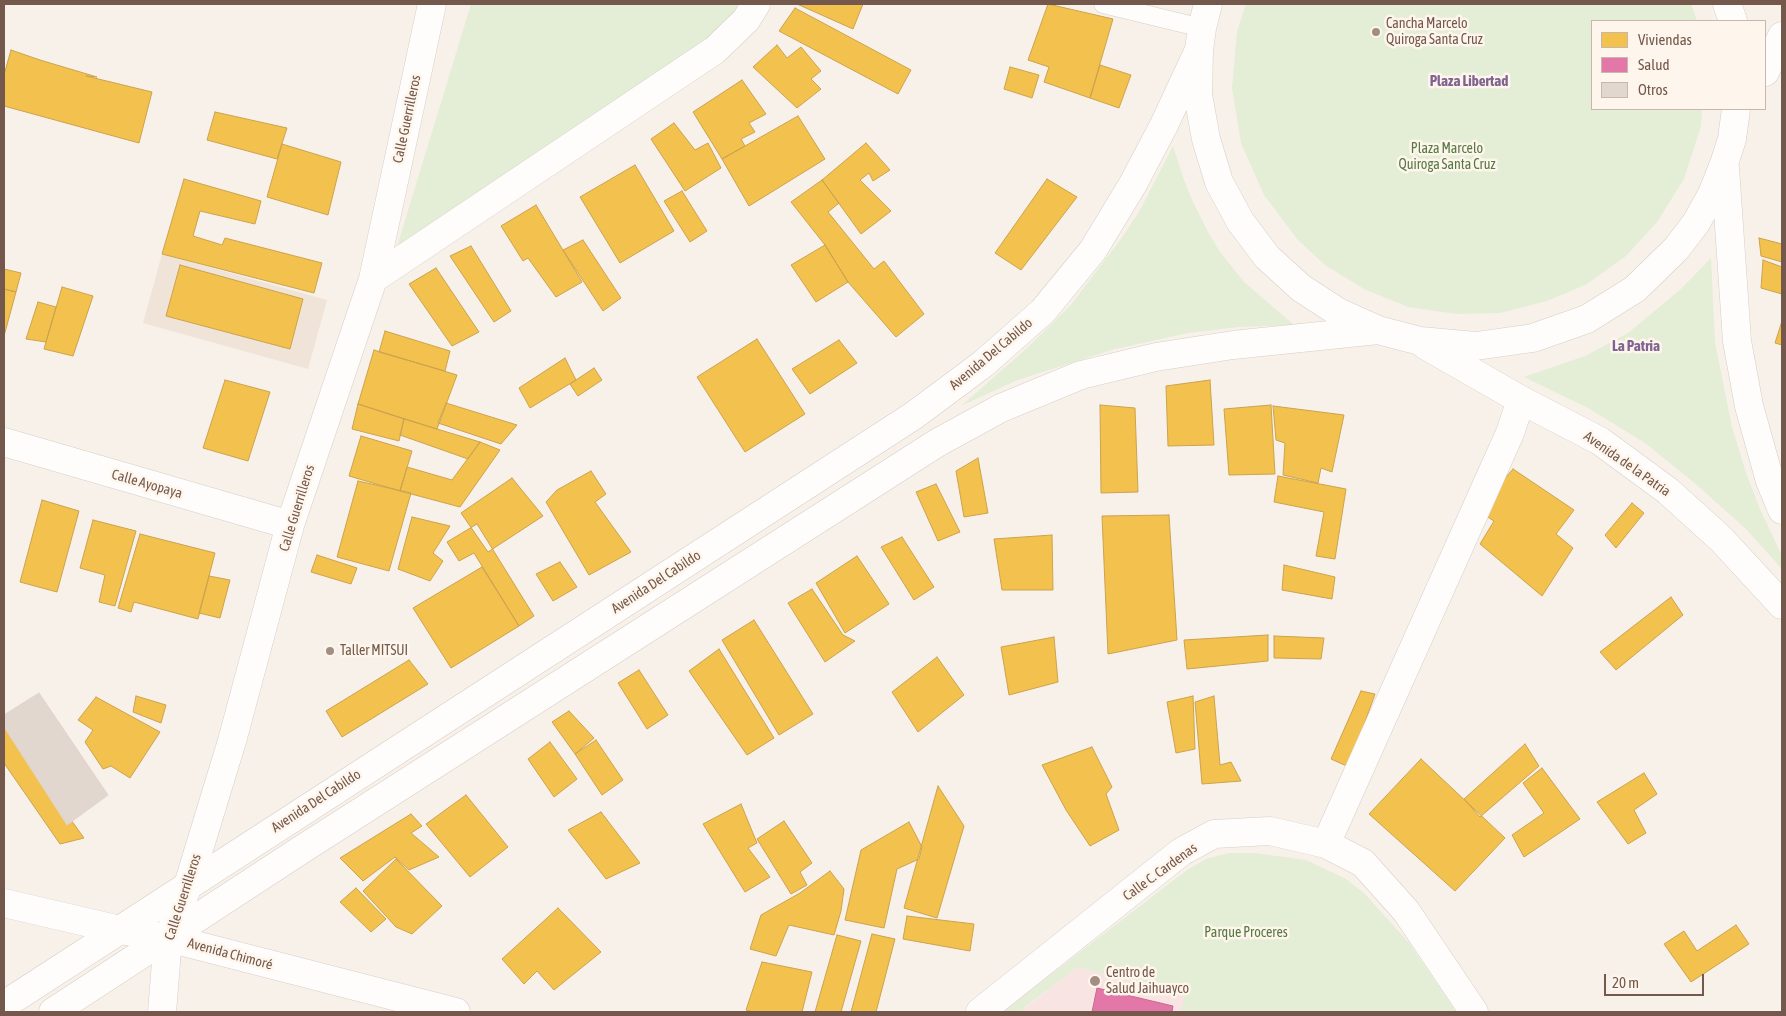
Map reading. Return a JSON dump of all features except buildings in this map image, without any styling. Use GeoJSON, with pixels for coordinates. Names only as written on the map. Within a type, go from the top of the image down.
{"type":"FeatureCollection","features":[{"type":"Feature","properties":{"kind":"street","name":"Calle Guerrilleros"},"geometry":{"type":"LineString","coordinates":[[162,1012],[168,938],[188,885],[232,741],[290,525],[373,279],[432,4]]}},
{"type":"Feature","properties":{"kind":"street"},"geometry":{"type":"LineString","coordinates":[[373,279],[715,50],[746,20],[756,4]]}},
{"type":"Feature","properties":{"kind":"street"},"geometry":{"type":"LineString","coordinates":[[1727,4],[1733,20]]}},
{"type":"Feature","properties":{"kind":"street"},"geometry":{"type":"LineString","coordinates":[[1203,27],[1198,95],[1206,139],[1219,182],[1240,221],[1268,257],[1301,288],[1338,312],[1378,330],[1420,341],[1476,346],[1533,338],[1587,319],[1635,289],[1676,249],[1696,223],[1712,194],[1732,138],[1746,110]]}},
{"type":"Feature","properties":{"kind":"street","name":"Avenida Del Cabildo"},"geometry":{"type":"LineString","coordinates":[[4,1005],[913,416],[983,364],[1043,311],[1093,250],[1137,176],[1164,125],[1203,27]]}},
{"type":"Feature","properties":{"kind":"street"},"geometry":{"type":"LineString","coordinates":[[1766,70],[1782,36]]}},
{"type":"Feature","properties":{"kind":"street"},"geometry":{"type":"LineString","coordinates":[[1732,138],[1736,110]]}},
{"type":"Feature","properties":{"kind":"street"},"geometry":{"type":"LineString","coordinates":[[1724,164],[1737,341],[1749,406],[1770,481],[1782,510]]}},
{"type":"Feature","properties":{"kind":"street"},"geometry":{"type":"LineString","coordinates":[[53,1012],[304,848],[929,449],[1001,408],[1081,376],[1156,357],[1233,345],[1378,330]]}},
{"type":"Feature","properties":{"kind":"street","name":"Avenida de la Patria"},"geometry":{"type":"LineString","coordinates":[[1420,341],[1522,400],[1600,441],[1668,491],[1721,539],[1782,605]]}},
{"type":"Feature","properties":{"kind":"street"},"geometry":{"type":"LineString","coordinates":[[1326,844],[1510,433],[1522,400]]}},
{"type":"Feature","properties":{"kind":"street","name":"Calle Ayopaya"},"geometry":{"type":"LineString","coordinates":[[4,442],[290,525]]}},
{"type":"Feature","properties":{"kind":"street","name":"Calle C. Cardenas"},"geometry":{"type":"LineString","coordinates":[[980,1012],[1181,852],[1214,834],[1270,831],[1326,844],[1363,862],[1406,911],[1474,1012]]}},
{"type":"Feature","properties":{"kind":"street","name":"Avenida Chimoré"},"geometry":{"type":"LineString","coordinates":[[4,903],[120,930],[168,938],[456,1012]]}},
{"type":"Feature","properties":{"kind":"lane"},"geometry":{"type":"LineString","coordinates":[[1103,4],[1203,27]]}},
{"type":"Feature","properties":{"kind":"shaded area"},"geometry":{"type":"Polygon","coordinates":[[[162,254],[327,300],[308,369],[143,323],[162,254]]]}},
{"type":"Feature","properties":{"kind":"shaded area","name":"Centro de Salud Jaihuayco"},"geometry":{"type":"Polygon","coordinates":[[[1078,967],[1186,995],[1181,1012],[1024,1012],[1025,1008],[1078,967]]]}},
{"type":"Feature","properties":{"kind":"green space"},"geometry":{"type":"Polygon","coordinates":[[[471,4],[741,4],[730,20],[705,41],[397,247],[471,4]]]}},
{"type":"Feature","properties":{"kind":"green space","name":"Plaza Marcelo Quiroga Santa Cruz"},"geometry":{"type":"Polygon","coordinates":[[[1246,4],[1691,4],[1697,20],[1591,20],[1591,110],[1702,110],[1701,126],[1684,179],[1657,222],[1626,256],[1587,284],[1547,301],[1500,313],[1457,314],[1408,307],[1364,289],[1325,265],[1298,240],[1264,195],[1241,143],[1232,88],[1237,32],[1246,4]]]}},
{"type":"Feature","properties":{"kind":"green space"},"geometry":{"type":"Polygon","coordinates":[[[1173,146],[1193,202],[1220,252],[1244,282],[1294,325],[1239,327],[1188,333],[1111,350],[1015,381],[961,406],[1025,350],[1070,306],[1139,212],[1173,146]]]}},
{"type":"Feature","properties":{"kind":"green space"},"geometry":{"type":"Polygon","coordinates":[[[1711,258],[1715,343],[1732,427],[1746,473],[1782,556],[1782,569],[1747,530],[1697,485],[1645,443],[1588,408],[1524,377],[1585,356],[1628,333],[1681,289],[1711,258]]]}},
{"type":"Feature","properties":{"kind":"green space","name":"Parque Proceres"},"geometry":{"type":"Polygon","coordinates":[[[1229,853],[1254,853],[1306,860],[1346,879],[1365,894],[1409,943],[1456,1012],[1181,1012],[1185,995],[1078,967],[1025,1007],[1024,1012],[1002,1012],[1187,870],[1206,859],[1229,853]]]}},
{"type":"Feature","properties":{"kind":"place","name":"Cancha Marcelo Quiroga Santa Cruz"},"geometry":{"type":"Point","coordinates":[1376,32]}},
{"type":"Feature","properties":{"kind":"place","name":"Taller MITSUI"},"geometry":{"type":"Point","coordinates":[330,651]}},
{"type":"Feature","properties":{"kind":"place","name":"Centro de Salud Jaihuayco"},"geometry":{"type":"Point","coordinates":[1095,981]}},
{"type":"Feature","properties":{"kind":"district","name":"Plaza Libertad"},"geometry":{"type":"Point","coordinates":[1469,81]}},
{"type":"Feature","properties":{"kind":"district","name":"La Patria"},"geometry":{"type":"Point","coordinates":[1636,346]}}]}
